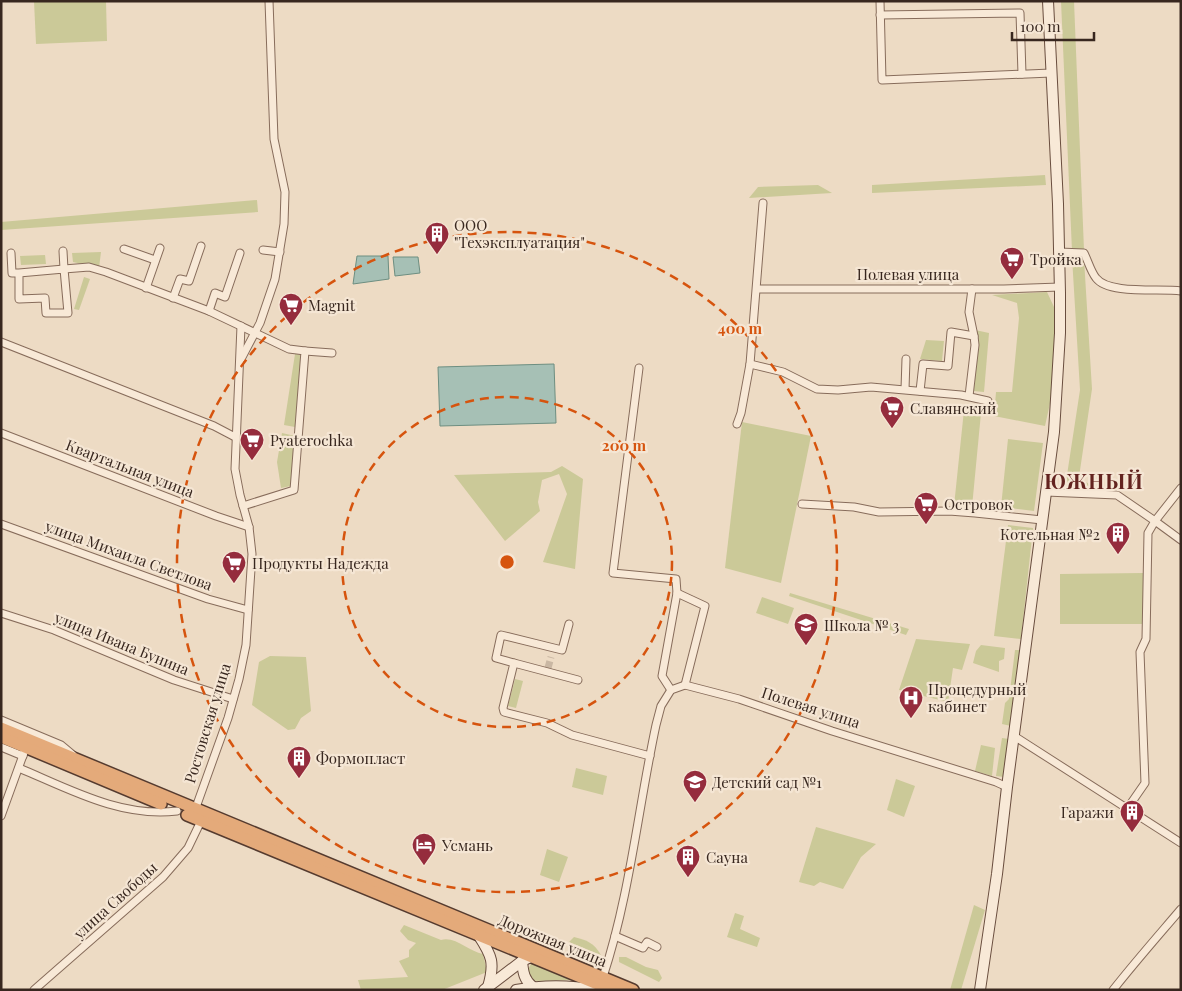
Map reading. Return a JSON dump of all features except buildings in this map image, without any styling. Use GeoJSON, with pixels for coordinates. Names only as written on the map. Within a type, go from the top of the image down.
{"type":"FeatureCollection","features":[{"type":"Feature","properties":{"kind":"highway","name":"Ростовская улица"},"geometry":{"type":"LineString","coordinates":[[1,728],[195,810],[461,918]]}},
{"type":"Feature","properties":{"kind":"highway"},"geometry":{"type":"LineString","coordinates":[[1,737],[24,752],[177,811],[479,936]]}},
{"type":"Feature","properties":{"kind":"highway","name":"Дорожная улица"},"geometry":{"type":"LineString","coordinates":[[461,918],[633,990]]}},
{"type":"Feature","properties":{"kind":"highway","name":"Дорожная улица"},"geometry":{"type":"LineString","coordinates":[[479,936],[526,959],[612,990]]}},
{"type":"Feature","properties":{"kind":"main road"},"geometry":{"type":"LineString","coordinates":[[980,990],[996,884],[1054,432],[1058,386],[1060,287],[1058,204],[1048,1]]}},
{"type":"Feature","properties":{"kind":"main road"},"geometry":{"type":"LineString","coordinates":[[479,936],[490,952],[493,961],[492,974],[486,988]]}},
{"type":"Feature","properties":{"kind":"main road"},"geometry":{"type":"LineString","coordinates":[[486,988],[526,959],[542,952]]}},
{"type":"Feature","properties":{"kind":"main road"},"geometry":{"type":"LineString","coordinates":[[526,959],[524,977],[533,987]]}},
{"type":"Feature","properties":{"kind":"main road"},"geometry":{"type":"LineString","coordinates":[[516,990],[533,987],[566,986],[596,990]]}},
{"type":"Feature","properties":{"kind":"street","name":"Ростовская улица"},"geometry":{"type":"LineString","coordinates":[[195,810],[233,699],[246,644],[252,554],[249,527],[235,469],[239,361],[260,323],[275,279],[284,224],[285,192],[274,140],[269,1]]}},
{"type":"Feature","properties":{"kind":"street"},"geometry":{"type":"LineString","coordinates":[[880,1],[882,80],[1051,74]]}},
{"type":"Feature","properties":{"kind":"street"},"geometry":{"type":"LineString","coordinates":[[880,15],[1020,13],[1022,74]]}},
{"type":"Feature","properties":{"kind":"street"},"geometry":{"type":"LineString","coordinates":[[737,424],[741,413],[750,364],[762,203]]}},
{"type":"Feature","properties":{"kind":"street"},"geometry":{"type":"LineString","coordinates":[[173,298],[180,279],[189,281],[201,246]]}},
{"type":"Feature","properties":{"kind":"street"},"geometry":{"type":"LineString","coordinates":[[146,288],[160,248]]}},
{"type":"Feature","properties":{"kind":"street"},"geometry":{"type":"LineString","coordinates":[[124,249],[155,260]]}},
{"type":"Feature","properties":{"kind":"street"},"geometry":{"type":"LineString","coordinates":[[263,250],[280,252]]}},
{"type":"Feature","properties":{"kind":"street"},"geometry":{"type":"LineString","coordinates":[[18,273],[19,299],[45,298],[46,313],[68,312],[63,251]]}},
{"type":"Feature","properties":{"kind":"street"},"geometry":{"type":"LineString","coordinates":[[1059,252],[1084,254],[1096,278],[1107,286],[1119,289],[1166,289],[1181,291]]}},
{"type":"Feature","properties":{"kind":"street"},"geometry":{"type":"LineString","coordinates":[[11,253],[12,273],[89,266],[209,311],[289,349],[332,353]]}},
{"type":"Feature","properties":{"kind":"street"},"geometry":{"type":"LineString","coordinates":[[209,311],[215,293],[225,297],[240,253]]}},
{"type":"Feature","properties":{"kind":"street","name":"Полевая улица"},"geometry":{"type":"LineString","coordinates":[[757,289],[1060,287]]}},
{"type":"Feature","properties":{"kind":"street"},"geometry":{"type":"LineString","coordinates":[[969,396],[975,345],[970,312],[972,289]]}},
{"type":"Feature","properties":{"kind":"street"},"geometry":{"type":"LineString","coordinates":[[239,361],[241,326]]}},
{"type":"Feature","properties":{"kind":"street"},"geometry":{"type":"LineString","coordinates":[[920,391],[923,364],[948,366],[951,332],[974,336]]}},
{"type":"Feature","properties":{"kind":"street"},"geometry":{"type":"LineString","coordinates":[[1,342],[214,426],[235,438]]}},
{"type":"Feature","properties":{"kind":"street"},"geometry":{"type":"LineString","coordinates":[[243,506],[294,490],[305,351]]}},
{"type":"Feature","properties":{"kind":"street"},"geometry":{"type":"LineString","coordinates":[[905,390],[906,359]]}},
{"type":"Feature","properties":{"kind":"street"},"geometry":{"type":"LineString","coordinates":[[750,364],[783,372],[818,389],[838,390],[870,387],[969,396],[988,400]]}},
{"type":"Feature","properties":{"kind":"street"},"geometry":{"type":"LineString","coordinates":[[639,368],[613,573],[676,579],[677,593],[662,676],[671,690]]}},
{"type":"Feature","properties":{"kind":"street","name":"Квартальная улица"},"geometry":{"type":"LineString","coordinates":[[1,433],[249,527]]}},
{"type":"Feature","properties":{"kind":"street"},"geometry":{"type":"LineString","coordinates":[[1127,809],[1146,784],[1140,652],[1146,639],[1148,533],[1181,488]]}},
{"type":"Feature","properties":{"kind":"street"},"geometry":{"type":"LineString","coordinates":[[1046,492],[1117,495],[1181,540]]}},
{"type":"Feature","properties":{"kind":"street"},"geometry":{"type":"LineString","coordinates":[[802,504],[879,512],[966,512],[1042,520]]}},
{"type":"Feature","properties":{"kind":"street","name":"улица Михаила Светлова"},"geometry":{"type":"LineString","coordinates":[[1,524],[208,599],[248,610]]}},
{"type":"Feature","properties":{"kind":"street"},"geometry":{"type":"LineString","coordinates":[[603,977],[615,936],[631,863],[661,706],[671,690],[685,685],[705,606],[677,593]]}},
{"type":"Feature","properties":{"kind":"street","name":"улица Ивана Бунина"},"geometry":{"type":"LineString","coordinates":[[1,614],[54,630],[174,680],[233,699]]}},
{"type":"Feature","properties":{"kind":"street"},"geometry":{"type":"LineString","coordinates":[[569,624],[562,650],[501,635],[496,658],[548,670],[578,680]]}},
{"type":"Feature","properties":{"kind":"street"},"geometry":{"type":"LineString","coordinates":[[551,657],[554,648]]}},
{"type":"Feature","properties":{"kind":"street"},"geometry":{"type":"LineString","coordinates":[[514,663],[503,708],[504,712],[547,723],[572,735],[650,756]]}},
{"type":"Feature","properties":{"kind":"street","name":"Полевая улица"},"geometry":{"type":"LineString","coordinates":[[685,685],[739,700],[1007,787]]}},
{"type":"Feature","properties":{"kind":"street"},"geometry":{"type":"LineString","coordinates":[[1,720],[61,745],[81,762]]}},
{"type":"Feature","properties":{"kind":"street"},"geometry":{"type":"LineString","coordinates":[[1014,736],[1181,843]]}},
{"type":"Feature","properties":{"kind":"street"},"geometry":{"type":"LineString","coordinates":[[1,747],[24,752],[1,816]]}},
{"type":"Feature","properties":{"kind":"street"},"geometry":{"type":"LineString","coordinates":[[19,768],[99,802],[145,811],[177,811]]}},
{"type":"Feature","properties":{"kind":"street","name":"улица Свободы"},"geometry":{"type":"LineString","coordinates":[[34,990],[163,877],[188,848],[201,821]]}},
{"type":"Feature","properties":{"kind":"street"},"geometry":{"type":"LineString","coordinates":[[1113,990],[1181,909]]}},
{"type":"Feature","properties":{"kind":"street"},"geometry":{"type":"LineString","coordinates":[[615,936],[644,948],[647,942],[657,947]]}},
{"type":"Feature","properties":{"kind":"shaded area"},"geometry":{"type":"Polygon","coordinates":[[[34,1],[106,1],[107,41],[36,44],[34,1]]]}},
{"type":"Feature","properties":{"kind":"shaded area"},"geometry":{"type":"Polygon","coordinates":[[[1061,1],[1074,1],[1084,250],[1072,251],[1061,1]]]}},
{"type":"Feature","properties":{"kind":"shaded area"},"geometry":{"type":"Polygon","coordinates":[[[1045,175],[1046,185],[872,193],[872,185],[1045,175]]]}},
{"type":"Feature","properties":{"kind":"shaded area"},"geometry":{"type":"Polygon","coordinates":[[[818,185],[832,193],[749,198],[758,187],[818,185]]]}},
{"type":"Feature","properties":{"kind":"shaded area"},"geometry":{"type":"Polygon","coordinates":[[[257,200],[258,212],[1,230],[1,222],[257,200]]]}},
{"type":"Feature","properties":{"kind":"shaded area"},"geometry":{"type":"Polygon","coordinates":[[[101,252],[99,268],[73,262],[72,253],[101,252]]]}},
{"type":"Feature","properties":{"kind":"shaded area"},"geometry":{"type":"Polygon","coordinates":[[[45,255],[46,264],[21,265],[20,256],[45,255]]]}},
{"type":"Feature","properties":{"kind":"shaded area"},"geometry":{"type":"Polygon","coordinates":[[[357,256],[388,256],[389,279],[353,284],[357,256]]]}},
{"type":"Feature","properties":{"kind":"shaded area"},"geometry":{"type":"Polygon","coordinates":[[[393,257],[418,257],[420,273],[395,276],[393,257]]]}},
{"type":"Feature","properties":{"kind":"shaded area"},"geometry":{"type":"Polygon","coordinates":[[[1072,257],[1084,259],[1092,389],[1079,477],[1100,492],[1065,488],[1080,390],[1072,257]]]}},
{"type":"Feature","properties":{"kind":"shaded area"},"geometry":{"type":"Polygon","coordinates":[[[84,277],[90,279],[79,310],[74,309],[84,277]]]}},
{"type":"Feature","properties":{"kind":"shaded area"},"geometry":{"type":"Polygon","coordinates":[[[1047,292],[1054,307],[1054,385],[1045,426],[994,416],[996,392],[1012,392],[1019,318],[1017,303],[992,295],[1047,292]]]}},
{"type":"Feature","properties":{"kind":"shaded area"},"geometry":{"type":"Polygon","coordinates":[[[975,330],[989,333],[984,392],[973,391],[975,330]]]}},
{"type":"Feature","properties":{"kind":"shaded area"},"geometry":{"type":"Polygon","coordinates":[[[926,340],[944,341],[942,361],[920,359],[926,340]]]}},
{"type":"Feature","properties":{"kind":"shaded area"},"geometry":{"type":"Polygon","coordinates":[[[295,354],[302,355],[295,427],[284,425],[295,354]]]}},
{"type":"Feature","properties":{"kind":"shaded area"},"geometry":{"type":"Polygon","coordinates":[[[554,364],[556,423],[440,426],[438,367],[554,364]]]}},
{"type":"Feature","properties":{"kind":"shaded area"},"geometry":{"type":"Polygon","coordinates":[[[964,410],[981,413],[972,507],[954,506],[964,410]]]}},
{"type":"Feature","properties":{"kind":"shaded area"},"geometry":{"type":"Polygon","coordinates":[[[742,422],[811,436],[781,583],[725,568],[742,422]]]}},
{"type":"Feature","properties":{"kind":"shaded area"},"geometry":{"type":"Polygon","coordinates":[[[282,433],[295,436],[291,486],[281,488],[277,462],[282,433]]]}},
{"type":"Feature","properties":{"kind":"shaded area"},"geometry":{"type":"Polygon","coordinates":[[[1008,439],[1043,443],[1034,511],[1001,507],[1008,439]]]}},
{"type":"Feature","properties":{"kind":"shaded area"},"geometry":{"type":"Polygon","coordinates":[[[562,466],[583,479],[575,569],[543,562],[567,494],[559,474],[542,480],[538,502],[540,511],[505,541],[454,475],[551,472],[562,466]]]}},
{"type":"Feature","properties":{"kind":"shaded area"},"geometry":{"type":"Polygon","coordinates":[[[1008,525],[1033,528],[1021,639],[994,636],[1008,525]]]}},
{"type":"Feature","properties":{"kind":"shaded area"},"geometry":{"type":"Polygon","coordinates":[[[1143,573],[1143,624],[1060,624],[1060,574],[1143,573]]]}},
{"type":"Feature","properties":{"kind":"shaded area"},"geometry":{"type":"Polygon","coordinates":[[[790,593],[909,629],[906,635],[789,596],[790,593]]]}},
{"type":"Feature","properties":{"kind":"shaded area"},"geometry":{"type":"Polygon","coordinates":[[[762,597],[794,608],[788,624],[756,613],[762,597]]]}},
{"type":"Feature","properties":{"kind":"shaded area"},"geometry":{"type":"Polygon","coordinates":[[[916,639],[970,644],[962,670],[953,668],[948,702],[899,690],[916,639]]]}},
{"type":"Feature","properties":{"kind":"shaded area"},"geometry":{"type":"Polygon","coordinates":[[[981,645],[1005,648],[1004,659],[999,661],[999,672],[973,663],[976,651],[981,645]]]}},
{"type":"Feature","properties":{"kind":"shaded area"},"geometry":{"type":"Polygon","coordinates":[[[1015,650],[1020,650],[1011,726],[1002,724],[1005,703],[1009,699],[1015,650]]]}},
{"type":"Feature","properties":{"kind":"shaded area"},"geometry":{"type":"Polygon","coordinates":[[[270,656],[306,657],[311,711],[301,718],[295,729],[288,730],[252,705],[259,662],[270,656]]]}},
{"type":"Feature","properties":{"kind":"shaded area"},"geometry":{"type":"Polygon","coordinates":[[[515,679],[523,681],[516,708],[508,706],[515,679]]]}},
{"type":"Feature","properties":{"kind":"shaded area"},"geometry":{"type":"Polygon","coordinates":[[[1002,738],[1009,739],[1004,777],[996,776],[1002,738]]]}},
{"type":"Feature","properties":{"kind":"shaded area"},"geometry":{"type":"Polygon","coordinates":[[[981,745],[995,748],[992,776],[975,771],[981,745]]]}},
{"type":"Feature","properties":{"kind":"shaded area"},"geometry":{"type":"Polygon","coordinates":[[[576,768],[607,776],[603,795],[572,787],[576,768]]]}},
{"type":"Feature","properties":{"kind":"shaded area"},"geometry":{"type":"Polygon","coordinates":[[[896,779],[915,786],[904,817],[887,810],[896,779]]]}},
{"type":"Feature","properties":{"kind":"shaded area"},"geometry":{"type":"Polygon","coordinates":[[[816,827],[876,844],[861,857],[843,889],[820,882],[814,886],[799,882],[816,827]]]}},
{"type":"Feature","properties":{"kind":"shaded area"},"geometry":{"type":"Polygon","coordinates":[[[547,849],[568,857],[559,882],[540,875],[547,849]]]}},
{"type":"Feature","properties":{"kind":"shaded area"},"geometry":{"type":"Polygon","coordinates":[[[974,905],[985,910],[961,990],[950,990],[974,905]]]}},
{"type":"Feature","properties":{"kind":"shaded area"},"geometry":{"type":"Polygon","coordinates":[[[735,913],[744,916],[740,929],[760,938],[757,947],[727,937],[735,913]]]}},
{"type":"Feature","properties":{"kind":"shaded area"},"geometry":{"type":"Polygon","coordinates":[[[404,925],[441,940],[452,940],[483,954],[487,972],[442,990],[361,990],[358,980],[408,977],[399,961],[409,957],[409,950],[416,943],[408,940],[400,931],[404,925]]]}},
{"type":"Feature","properties":{"kind":"shaded area"},"geometry":{"type":"Polygon","coordinates":[[[574,937],[590,943],[601,955],[569,942],[574,937]]]}},
{"type":"Feature","properties":{"kind":"shaded area"},"geometry":{"type":"Polygon","coordinates":[[[619,957],[626,957],[646,967],[658,970],[662,978],[659,982],[619,962],[619,957]]]}},
{"type":"Feature","properties":{"kind":"shaded area"},"geometry":{"type":"Polygon","coordinates":[[[531,964],[573,980],[532,980],[527,971],[531,964]]]}},
{"type":"Feature","properties":{"kind":"tunnel"},"geometry":{"type":"LineString","coordinates":[[548,668],[551,657]]}},
{"type":"Feature","properties":{"kind":"place","name":"ООО \"Техэксплуатация\""},"geometry":{"type":"Point","coordinates":[437,255]}},
{"type":"Feature","properties":{"kind":"place","name":"Тройка"},"geometry":{"type":"Point","coordinates":[1012,280]}},
{"type":"Feature","properties":{"kind":"place","name":"Magnit"},"geometry":{"type":"Point","coordinates":[291,326]}},
{"type":"Feature","properties":{"kind":"place","name":"Славянский"},"geometry":{"type":"Point","coordinates":[892,429]}},
{"type":"Feature","properties":{"kind":"place","name":"Pyaterochka"},"geometry":{"type":"Point","coordinates":[252,461]}},
{"type":"Feature","properties":{"kind":"place","name":"Островок"},"geometry":{"type":"Point","coordinates":[926,525]}},
{"type":"Feature","properties":{"kind":"place","name":"Котельная №2"},"geometry":{"type":"Point","coordinates":[1118,555]}},
{"type":"Feature","properties":{"kind":"place","name":"Продукты Надежда"},"geometry":{"type":"Point","coordinates":[234,584]}},
{"type":"Feature","properties":{"kind":"place","name":"Школа № 3"},"geometry":{"type":"Point","coordinates":[806,646]}},
{"type":"Feature","properties":{"kind":"place","name":"Процедурный кабинет"},"geometry":{"type":"Point","coordinates":[911,719]}},
{"type":"Feature","properties":{"kind":"place","name":"Формопласт"},"geometry":{"type":"Point","coordinates":[299,779]}},
{"type":"Feature","properties":{"kind":"place","name":"Детский сад №1"},"geometry":{"type":"Point","coordinates":[695,803]}},
{"type":"Feature","properties":{"kind":"place","name":"Гаражи"},"geometry":{"type":"Point","coordinates":[1132,833]}},
{"type":"Feature","properties":{"kind":"place","name":"Усмань"},"geometry":{"type":"Point","coordinates":[424,866]}},
{"type":"Feature","properties":{"kind":"place","name":"Сауна"},"geometry":{"type":"Point","coordinates":[688,878]}},
{"type":"Feature","properties":{"kind":"district","name":"ЮЖНЫЙ"},"geometry":{"type":"Point","coordinates":[1094,480]}}]}
